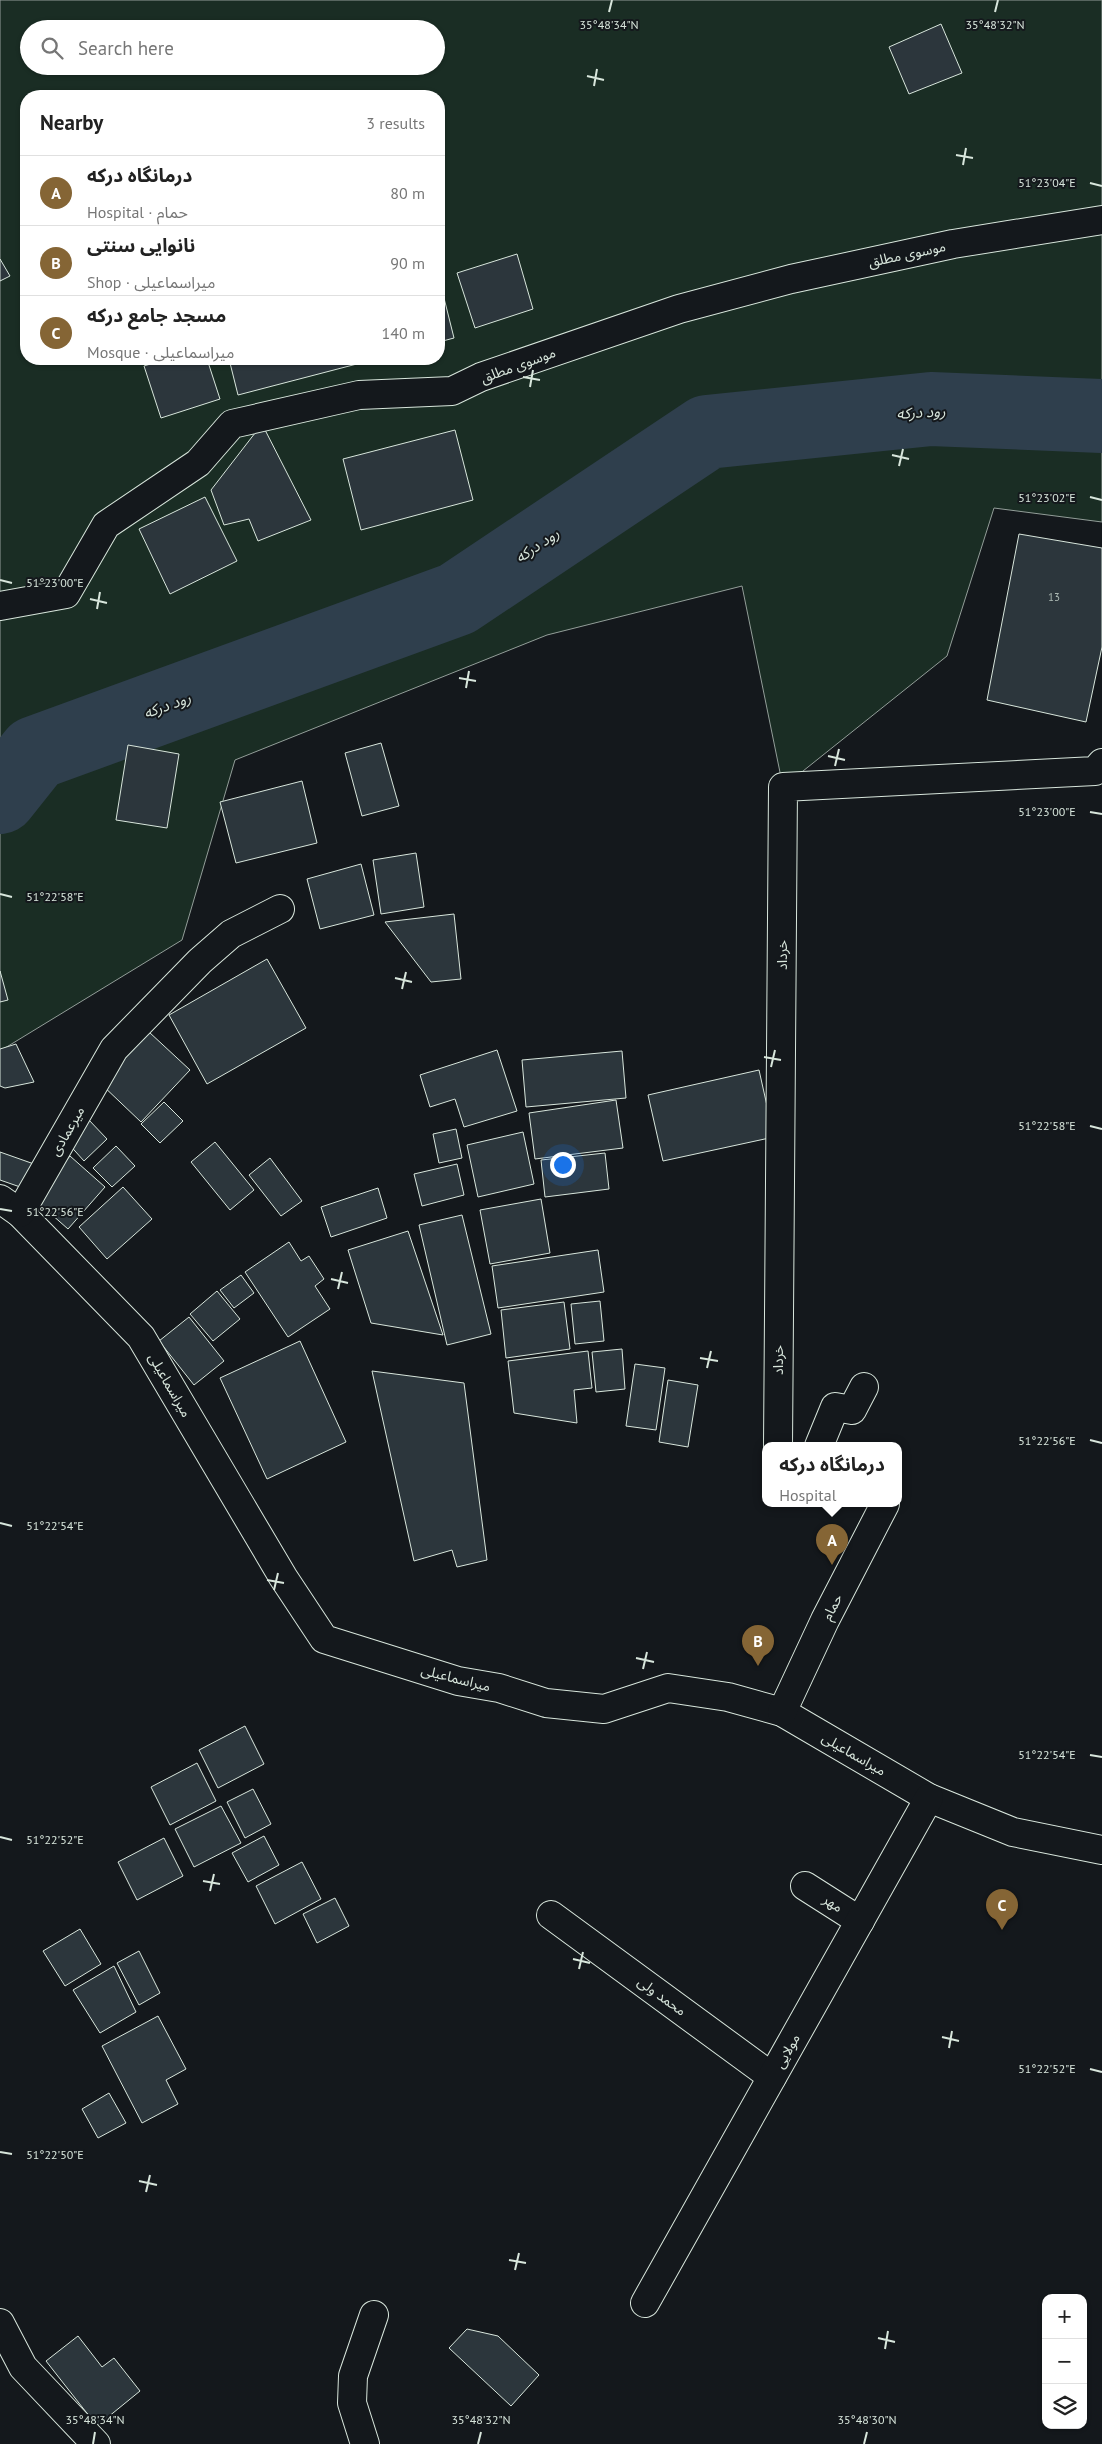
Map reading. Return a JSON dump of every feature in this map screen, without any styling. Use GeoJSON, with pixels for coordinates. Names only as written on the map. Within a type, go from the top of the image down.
{"type":"FeatureCollection","features":[{"type":"Feature","properties":{"kind":"street","name":"موسوی مطلق"},"geometry":{"type":"LineString","coordinates":[[0,606],[66,594],[106,525],[198,463],[232,424],[359,395],[452,391],[481,377],[642,322],[735,294],[953,244],[1102,220]]}},
{"type":"Feature","properties":{"kind":"street","name":"خرداد"},"geometry":{"type":"LineString","coordinates":[[778,1442],[783,787],[1095,771],[1102,763]]}},
{"type":"Feature","properties":{"kind":"street","name":"میرعمادی"},"geometry":{"type":"LineString","coordinates":[[10,1206],[114,1049],[200,961],[230,934],[280,909]]}},
{"type":"Feature","properties":{"kind":"street","name":"میراسماعیلی"},"geometry":{"type":"LineString","coordinates":[[10,1206],[141,1337],[283,1577],[324,1639],[458,1681],[499,1688],[546,1703],[604,1709],[668,1688],[728,1697],[782,1712],[929,1798],[1013,1832],[1100,1844]]}},
{"type":"Feature","properties":{"kind":"street"},"geometry":{"type":"LineString","coordinates":[[821,1442],[835,1407],[852,1410],[864,1387]]}},
{"type":"Feature","properties":{"kind":"street","name":"حمام"},"geometry":{"type":"LineString","coordinates":[[782,1712],[825,1620],[883,1507]]}},
{"type":"Feature","properties":{"kind":"street","name":"مولایی"},"geometry":{"type":"LineString","coordinates":[[645,2303],[929,1798]]}},
{"type":"Feature","properties":{"kind":"street","name":"مهر"},"geometry":{"type":"LineString","coordinates":[[805,1886],[860,1921]]}},
{"type":"Feature","properties":{"kind":"street","name":"محمد ولی"},"geometry":{"type":"LineString","coordinates":[[551,1916],[772,2077]]}},
{"type":"Feature","properties":{"kind":"street"},"geometry":{"type":"LineString","coordinates":[[365,2444],[352,2403],[353,2376],[374,2315]]}},
{"type":"Feature","properties":{"kind":"street"},"geometry":{"type":"LineString","coordinates":[[0,2323],[23,2367],[96,2444]]}},
{"type":"Feature","properties":{"kind":"green space"},"geometry":{"type":"Polygon","coordinates":[[[0,0],[1102,0],[1102,522],[994,508],[947,656],[783,787],[742,586],[547,635],[235,760],[182,940],[0,1051],[0,0]]]}},
{"type":"Feature","properties":{"kind":"building"},"geometry":{"type":"Polygon","coordinates":[[[941,24],[962,73],[909,94],[889,47],[941,24]]]}},
{"type":"Feature","properties":{"kind":"building"},"geometry":{"type":"Polygon","coordinates":[[[517,254],[533,309],[475,328],[457,273],[517,254]]]}},
{"type":"Feature","properties":{"kind":"building"},"geometry":{"type":"Polygon","coordinates":[[[0,259],[10,276],[0,281],[0,259]]]}},
{"type":"Feature","properties":{"kind":"building"},"geometry":{"type":"Polygon","coordinates":[[[445,302],[454,338],[445,340],[445,302]]]}},
{"type":"Feature","properties":{"kind":"building"},"geometry":{"type":"Polygon","coordinates":[[[209,365],[220,399],[161,418],[144,366],[209,365]]]}},
{"type":"Feature","properties":{"kind":"building"},"geometry":{"type":"Polygon","coordinates":[[[230,365],[353,365],[238,395],[230,365]]]}},
{"type":"Feature","properties":{"kind":"building"},"geometry":{"type":"Polygon","coordinates":[[[262,424],[311,520],[258,541],[249,519],[224,525],[211,490],[262,424]]]}},
{"type":"Feature","properties":{"kind":"building"},"geometry":{"type":"Polygon","coordinates":[[[455,430],[473,500],[361,530],[343,459],[455,430]]]}},
{"type":"Feature","properties":{"kind":"building"},"geometry":{"type":"Polygon","coordinates":[[[205,497],[237,561],[170,594],[139,529],[205,497]]]}},
{"type":"Feature","properties":{"kind":"building"},"geometry":{"type":"Polygon","coordinates":[[[1019,534],[1102,548],[1102,647],[1086,722],[987,700],[1019,534]]]}},
{"type":"Feature","properties":{"kind":"building"},"geometry":{"type":"Polygon","coordinates":[[[381,743],[399,806],[362,816],[345,753],[381,743]]]}},
{"type":"Feature","properties":{"kind":"building"},"geometry":{"type":"Polygon","coordinates":[[[128,745],[179,754],[167,828],[116,820],[128,745]]]}},
{"type":"Feature","properties":{"kind":"building"},"geometry":{"type":"Polygon","coordinates":[[[302,781],[317,843],[236,863],[220,802],[302,781]]]}},
{"type":"Feature","properties":{"kind":"building"},"geometry":{"type":"Polygon","coordinates":[[[416,853],[424,907],[381,914],[373,860],[416,853]]]}},
{"type":"Feature","properties":{"kind":"building"},"geometry":{"type":"Polygon","coordinates":[[[361,864],[374,915],[320,929],[307,879],[361,864]]]}},
{"type":"Feature","properties":{"kind":"building"},"geometry":{"type":"Polygon","coordinates":[[[454,914],[461,979],[431,982],[385,922],[454,914]]]}},
{"type":"Feature","properties":{"kind":"building"},"geometry":{"type":"Polygon","coordinates":[[[267,959],[306,1028],[207,1084],[169,1015],[267,959]]]}},
{"type":"Feature","properties":{"kind":"building"},"geometry":{"type":"Polygon","coordinates":[[[0,971],[8,1000],[0,1002],[0,971]]]}},
{"type":"Feature","properties":{"kind":"building"},"geometry":{"type":"Polygon","coordinates":[[[149,1032],[190,1070],[141,1122],[100,1083],[149,1032]]]}},
{"type":"Feature","properties":{"kind":"building"},"geometry":{"type":"Polygon","coordinates":[[[16,1044],[34,1082],[5,1088],[0,1086],[0,1049],[16,1044]]]}},
{"type":"Feature","properties":{"kind":"building"},"geometry":{"type":"Polygon","coordinates":[[[497,1050],[517,1111],[464,1127],[455,1099],[430,1107],[420,1075],[497,1050]]]}},
{"type":"Feature","properties":{"kind":"building"},"geometry":{"type":"Polygon","coordinates":[[[622,1051],[626,1098],[526,1107],[522,1060],[622,1051]]]}},
{"type":"Feature","properties":{"kind":"building"},"geometry":{"type":"Polygon","coordinates":[[[759,1070],[774,1137],[663,1161],[648,1095],[759,1070]]]}},
{"type":"Feature","properties":{"kind":"building"},"geometry":{"type":"Polygon","coordinates":[[[616,1100],[623,1148],[535,1159],[529,1113],[616,1100]]]}},
{"type":"Feature","properties":{"kind":"building"},"geometry":{"type":"Polygon","coordinates":[[[164,1102],[183,1121],[160,1143],[141,1124],[164,1102]]]}},
{"type":"Feature","properties":{"kind":"building"},"geometry":{"type":"Polygon","coordinates":[[[88,1119],[107,1139],[84,1161],[66,1141],[88,1119]]]}},
{"type":"Feature","properties":{"kind":"building"},"geometry":{"type":"Polygon","coordinates":[[[456,1129],[462,1158],[439,1163],[433,1134],[456,1129]]]}},
{"type":"Feature","properties":{"kind":"building"},"geometry":{"type":"Polygon","coordinates":[[[523,1132],[534,1184],[478,1197],[467,1145],[523,1132]]]}},
{"type":"Feature","properties":{"kind":"building"},"geometry":{"type":"Polygon","coordinates":[[[215,1142],[254,1190],[230,1210],[191,1162],[215,1142]]]}},
{"type":"Feature","properties":{"kind":"building"},"geometry":{"type":"Polygon","coordinates":[[[116,1146],[135,1166],[112,1187],[93,1168],[116,1146]]]}},
{"type":"Feature","properties":{"kind":"building"},"geometry":{"type":"Polygon","coordinates":[[[0,1152],[34,1164],[26,1189],[0,1180],[0,1152]]]}},
{"type":"Feature","properties":{"kind":"building"},"geometry":{"type":"Polygon","coordinates":[[[605,1153],[609,1189],[545,1197],[541,1160],[605,1153]]]}},
{"type":"Feature","properties":{"kind":"building"},"geometry":{"type":"Polygon","coordinates":[[[70,1156],[105,1187],[68,1229],[33,1198],[70,1156]]]}},
{"type":"Feature","properties":{"kind":"building"},"geometry":{"type":"Polygon","coordinates":[[[270,1158],[302,1201],[281,1216],[249,1175],[270,1158]]]}},
{"type":"Feature","properties":{"kind":"building"},"geometry":{"type":"Polygon","coordinates":[[[457,1164],[464,1195],[422,1206],[414,1174],[457,1164]]]}},
{"type":"Feature","properties":{"kind":"building"},"geometry":{"type":"Polygon","coordinates":[[[123,1187],[152,1219],[107,1259],[79,1227],[123,1187]]]}},
{"type":"Feature","properties":{"kind":"building"},"geometry":{"type":"Polygon","coordinates":[[[378,1188],[387,1218],[331,1237],[321,1207],[378,1188]]]}},
{"type":"Feature","properties":{"kind":"building"},"geometry":{"type":"Polygon","coordinates":[[[541,1199],[550,1253],[490,1264],[480,1210],[541,1199]]]}},
{"type":"Feature","properties":{"kind":"building"},"geometry":{"type":"Polygon","coordinates":[[[462,1215],[491,1334],[447,1345],[419,1225],[462,1215]]]}},
{"type":"Feature","properties":{"kind":"building"},"geometry":{"type":"Polygon","coordinates":[[[408,1231],[443,1335],[371,1323],[348,1250],[408,1231]]]}},
{"type":"Feature","properties":{"kind":"building"},"geometry":{"type":"Polygon","coordinates":[[[289,1242],[301,1261],[309,1256],[324,1279],[315,1286],[330,1309],[288,1337],[245,1272],[289,1242]]]}},
{"type":"Feature","properties":{"kind":"building"},"geometry":{"type":"Polygon","coordinates":[[[598,1250],[604,1292],[498,1308],[492,1266],[598,1250]]]}},
{"type":"Feature","properties":{"kind":"building"},"geometry":{"type":"Polygon","coordinates":[[[241,1275],[254,1293],[234,1308],[220,1290],[241,1275]]]}},
{"type":"Feature","properties":{"kind":"building"},"geometry":{"type":"Polygon","coordinates":[[[217,1291],[240,1319],[213,1341],[190,1314],[217,1291]]]}},
{"type":"Feature","properties":{"kind":"building"},"geometry":{"type":"Polygon","coordinates":[[[600,1301],[604,1341],[575,1344],[571,1304],[600,1301]]]}},
{"type":"Feature","properties":{"kind":"building"},"geometry":{"type":"Polygon","coordinates":[[[564,1302],[570,1349],[506,1358],[501,1310],[564,1302]]]}},
{"type":"Feature","properties":{"kind":"building"},"geometry":{"type":"Polygon","coordinates":[[[189,1317],[224,1361],[194,1385],[159,1341],[189,1317]]]}},
{"type":"Feature","properties":{"kind":"building"},"geometry":{"type":"Polygon","coordinates":[[[300,1341],[346,1442],[267,1479],[220,1378],[300,1341]]]}},
{"type":"Feature","properties":{"kind":"building"},"geometry":{"type":"Polygon","coordinates":[[[622,1349],[625,1389],[596,1392],[592,1352],[622,1349]]]}},
{"type":"Feature","properties":{"kind":"building"},"geometry":{"type":"Polygon","coordinates":[[[588,1351],[592,1388],[574,1390],[577,1423],[514,1413],[508,1361],[588,1351]]]}},
{"type":"Feature","properties":{"kind":"building"},"geometry":{"type":"Polygon","coordinates":[[[635,1364],[665,1368],[656,1430],[626,1426],[635,1364]]]}},
{"type":"Feature","properties":{"kind":"building"},"geometry":{"type":"Polygon","coordinates":[[[372,1371],[464,1383],[487,1560],[457,1567],[452,1550],[414,1561],[372,1371]]]}},
{"type":"Feature","properties":{"kind":"building"},"geometry":{"type":"Polygon","coordinates":[[[668,1380],[698,1385],[688,1447],[659,1442],[668,1380]]]}},
{"type":"Feature","properties":{"kind":"building"},"geometry":{"type":"Polygon","coordinates":[[[245,1726],[264,1764],[218,1788],[199,1750],[245,1726]]]}},
{"type":"Feature","properties":{"kind":"building"},"geometry":{"type":"Polygon","coordinates":[[[197,1763],[216,1801],[170,1825],[151,1787],[197,1763]]]}},
{"type":"Feature","properties":{"kind":"building"},"geometry":{"type":"Polygon","coordinates":[[[253,1789],[271,1824],[245,1838],[227,1802],[253,1789]]]}},
{"type":"Feature","properties":{"kind":"building"},"geometry":{"type":"Polygon","coordinates":[[[221,1806],[241,1843],[194,1867],[175,1829],[221,1806]]]}},
{"type":"Feature","properties":{"kind":"building"},"geometry":{"type":"Polygon","coordinates":[[[264,1836],[279,1865],[248,1882],[232,1853],[264,1836]]]}},
{"type":"Feature","properties":{"kind":"building"},"geometry":{"type":"Polygon","coordinates":[[[164,1838],[183,1876],[137,1900],[118,1862],[164,1838]]]}},
{"type":"Feature","properties":{"kind":"building"},"geometry":{"type":"Polygon","coordinates":[[[302,1862],[321,1899],[275,1924],[256,1886],[302,1862]]]}},
{"type":"Feature","properties":{"kind":"building"},"geometry":{"type":"Polygon","coordinates":[[[335,1898],[349,1926],[317,1943],[303,1914],[335,1898]]]}},
{"type":"Feature","properties":{"kind":"building"},"geometry":{"type":"Polygon","coordinates":[[[80,1929],[101,1964],[65,1986],[43,1951],[80,1929]]]}},
{"type":"Feature","properties":{"kind":"building"},"geometry":{"type":"Polygon","coordinates":[[[139,1951],[160,1993],[139,2005],[117,1963],[139,1951]]]}},
{"type":"Feature","properties":{"kind":"building"},"geometry":{"type":"Polygon","coordinates":[[[114,1966],[136,2012],[100,2033],[73,1990],[114,1966]]]}},
{"type":"Feature","properties":{"kind":"building"},"geometry":{"type":"Polygon","coordinates":[[[158,2016],[186,2069],[166,2080],[178,2104],[142,2123],[102,2046],[158,2016]]]}},
{"type":"Feature","properties":{"kind":"building"},"geometry":{"type":"Polygon","coordinates":[[[109,2093],[126,2123],[98,2138],[82,2109],[109,2093]]]}},
{"type":"Feature","properties":{"kind":"building"},"geometry":{"type":"Polygon","coordinates":[[[467,2329],[498,2336],[539,2375],[511,2406],[449,2348],[467,2329]]]}},
{"type":"Feature","properties":{"kind":"building"},"geometry":{"type":"Polygon","coordinates":[[[78,2336],[102,2367],[114,2358],[140,2391],[97,2426],[46,2361],[78,2336]]]}},
{"type":"Feature","properties":{"kind":"waterway","name":"رود درکه"},"geometry":{"type":"LineString","coordinates":[[0,797],[35,753],[457,599],[707,432],[931,409],[1102,416]]}},
{"type":"Feature","properties":{"kind":"place","name":"درمانگاه درکه"},"geometry":{"type":"Point","coordinates":[832,1565]}},
{"type":"Feature","properties":{"kind":"place","name":"نانوایی سنتی"},"geometry":{"type":"Point","coordinates":[758,1666]}},
{"type":"Feature","properties":{"kind":"place","name":"مسجد جامع درکه"},"geometry":{"type":"Point","coordinates":[1002,1930]}}]}
